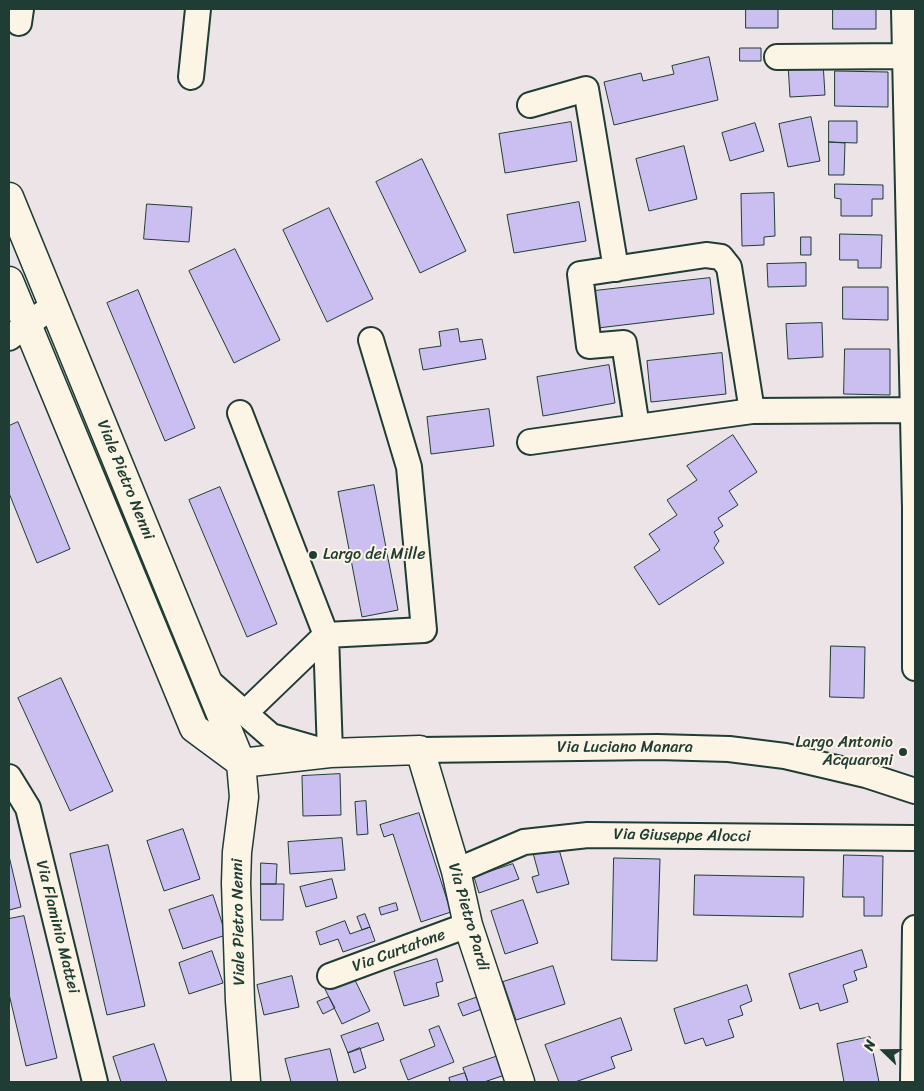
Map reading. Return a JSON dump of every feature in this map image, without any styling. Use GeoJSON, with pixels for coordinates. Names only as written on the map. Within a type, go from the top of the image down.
{"type":"FeatureCollection","features":[{"type":"Feature","properties":{"kind":"street"},"geometry":{"type":"LineString","coordinates":[[191,77],[198,9]]}},
{"type":"Feature","properties":{"kind":"street"},"geometry":{"type":"LineString","coordinates":[[904,9],[915,508],[915,668]]}},
{"type":"Feature","properties":{"kind":"street"},"geometry":{"type":"LineString","coordinates":[[777,57],[904,56]]}},
{"type":"Feature","properties":{"kind":"street"},"geometry":{"type":"LineString","coordinates":[[530,105],[586,89],[616,269]]}},
{"type":"Feature","properties":{"kind":"street","name":"Viale Pietro Nenni"},"geometry":{"type":"LineString","coordinates":[[9,197],[241,763],[244,797],[237,852],[236,883],[240,1001],[246,1082]]}},
{"type":"Feature","properties":{"kind":"street"},"geometry":{"type":"LineString","coordinates":[[637,427],[624,342],[589,346],[580,274],[706,255],[721,257],[729,267],[752,411]]}},
{"type":"Feature","properties":{"kind":"street","name":"Viale Pietro Nenni"},"geometry":{"type":"LineString","coordinates":[[9,281],[18,332],[194,728],[241,763]]}},
{"type":"Feature","properties":{"kind":"street"},"geometry":{"type":"LineString","coordinates":[[18,332],[53,306]]}},
{"type":"Feature","properties":{"kind":"street"},"geometry":{"type":"LineString","coordinates":[[245,713],[326,635],[424,630],[410,467],[371,340]]}},
{"type":"Feature","properties":{"kind":"street"},"geometry":{"type":"LineString","coordinates":[[530,442],[752,411],[912,410]]}},
{"type":"Feature","properties":{"kind":"street"},"geometry":{"type":"LineString","coordinates":[[240,413],[326,635],[330,753]]}},
{"type":"Feature","properties":{"kind":"street"},"geometry":{"type":"LineString","coordinates":[[206,679],[271,736],[330,753]]}},
{"type":"Feature","properties":{"kind":"street","name":"Via Luciano Manara"},"geometry":{"type":"LineString","coordinates":[[330,753],[658,747],[729,749],[785,756],[866,775],[915,791]]}},
{"type":"Feature","properties":{"kind":"street","name":"Via Pietro Pardi"},"geometry":{"type":"LineString","coordinates":[[420,750],[456,871],[468,925],[520,1082]]}},
{"type":"Feature","properties":{"kind":"street"},"geometry":{"type":"LineString","coordinates":[[241,763],[330,753]]}},
{"type":"Feature","properties":{"kind":"street","name":"Via Flaminio Mattei"},"geometry":{"type":"LineString","coordinates":[[9,777],[28,808],[95,1082]]}},
{"type":"Feature","properties":{"kind":"street","name":"Via Giuseppe Alocci"},"geometry":{"type":"LineString","coordinates":[[456,871],[524,842],[588,835],[915,838]]}},
{"type":"Feature","properties":{"kind":"street","name":"Via Curtatone"},"geometry":{"type":"LineString","coordinates":[[330,976],[468,925]]}},
{"type":"Feature","properties":{"kind":"street"},"geometry":{"type":"LineString","coordinates":[[913,1082],[915,928]]}},
{"type":"Feature","properties":{"kind":"building"},"geometry":{"type":"Polygon","coordinates":[[[746,9],[778,9],[778,28],[746,28],[746,9]]]}},
{"type":"Feature","properties":{"kind":"building"},"geometry":{"type":"Polygon","coordinates":[[[833,9],[876,9],[876,29],[833,29],[833,9]]]}},
{"type":"Feature","properties":{"kind":"building"},"geometry":{"type":"Polygon","coordinates":[[[740,48],[761,48],[761,61],[740,61],[740,48]]]}},
{"type":"Feature","properties":{"kind":"building"},"geometry":{"type":"Polygon","coordinates":[[[709,57],[718,100],[614,125],[604,82],[641,73],[643,81],[674,74],[672,66],[709,57]]]}},
{"type":"Feature","properties":{"kind":"building"},"geometry":{"type":"Polygon","coordinates":[[[823,62],[825,95],[790,97],[788,64],[823,62]]]}},
{"type":"Feature","properties":{"kind":"building"},"geometry":{"type":"Polygon","coordinates":[[[835,71],[888,72],[888,107],[835,106],[835,71]]]}},
{"type":"Feature","properties":{"kind":"building"},"geometry":{"type":"Polygon","coordinates":[[[811,117],[820,161],[788,167],[779,124],[811,117]]]}},
{"type":"Feature","properties":{"kind":"building"},"geometry":{"type":"Polygon","coordinates":[[[829,121],[857,121],[857,143],[829,142],[829,121]]]}},
{"type":"Feature","properties":{"kind":"building"},"geometry":{"type":"Polygon","coordinates":[[[571,122],[577,161],[505,173],[499,134],[571,122]]]}},
{"type":"Feature","properties":{"kind":"building"},"geometry":{"type":"Polygon","coordinates":[[[755,123],[764,151],[730,161],[722,133],[755,123]]]}},
{"type":"Feature","properties":{"kind":"building"},"geometry":{"type":"Polygon","coordinates":[[[829,142],[845,143],[844,175],[829,175],[829,142]]]}},
{"type":"Feature","properties":{"kind":"building"},"geometry":{"type":"Polygon","coordinates":[[[684,146],[697,199],[649,211],[636,159],[684,146]]]}},
{"type":"Feature","properties":{"kind":"building"},"geometry":{"type":"Polygon","coordinates":[[[422,159],[466,251],[420,273],[376,182],[422,159]]]}},
{"type":"Feature","properties":{"kind":"building"},"geometry":{"type":"Polygon","coordinates":[[[835,184],[883,185],[883,199],[872,199],[872,216],[841,216],[841,199],[835,198],[835,184]]]}},
{"type":"Feature","properties":{"kind":"building"},"geometry":{"type":"Polygon","coordinates":[[[774,193],[775,236],[764,237],[764,245],[742,246],[741,194],[774,193]]]}},
{"type":"Feature","properties":{"kind":"building"},"geometry":{"type":"Polygon","coordinates":[[[579,202],[586,241],[514,253],[507,215],[579,202]]]}},
{"type":"Feature","properties":{"kind":"building"},"geometry":{"type":"Polygon","coordinates":[[[147,204],[192,207],[189,242],[144,239],[147,204]]]}},
{"type":"Feature","properties":{"kind":"building"},"geometry":{"type":"Polygon","coordinates":[[[329,208],[373,299],[327,322],[283,230],[329,208]]]}},
{"type":"Feature","properties":{"kind":"building"},"geometry":{"type":"Polygon","coordinates":[[[840,234],[882,235],[881,268],[858,268],[858,260],[840,260],[840,234]]]}},
{"type":"Feature","properties":{"kind":"building"},"geometry":{"type":"Polygon","coordinates":[[[801,237],[811,237],[811,255],[801,255],[801,237]]]}},
{"type":"Feature","properties":{"kind":"building"},"geometry":{"type":"Polygon","coordinates":[[[235,249],[280,340],[234,363],[189,271],[235,249]]]}},
{"type":"Feature","properties":{"kind":"building"},"geometry":{"type":"Polygon","coordinates":[[[806,263],[806,286],[768,287],[767,264],[806,263]]]}},
{"type":"Feature","properties":{"kind":"building"},"geometry":{"type":"Polygon","coordinates":[[[710,278],[714,314],[598,328],[594,291],[710,278]]]}},
{"type":"Feature","properties":{"kind":"building"},"geometry":{"type":"Polygon","coordinates":[[[843,287],[888,287],[888,320],[843,319],[843,287]]]}},
{"type":"Feature","properties":{"kind":"building"},"geometry":{"type":"Polygon","coordinates":[[[138,290],[195,428],[165,441],[107,303],[138,290]]]}},
{"type":"Feature","properties":{"kind":"building"},"geometry":{"type":"Polygon","coordinates":[[[822,323],[823,357],[788,359],[786,324],[822,323]]]}},
{"type":"Feature","properties":{"kind":"building"},"geometry":{"type":"Polygon","coordinates":[[[458,329],[460,342],[482,339],[486,359],[423,370],[419,349],[441,346],[439,332],[458,329]]]}},
{"type":"Feature","properties":{"kind":"building"},"geometry":{"type":"Polygon","coordinates":[[[845,349],[890,349],[890,395],[844,394],[845,349]]]}},
{"type":"Feature","properties":{"kind":"building"},"geometry":{"type":"Polygon","coordinates":[[[722,353],[726,394],[651,402],[647,361],[722,353]]]}},
{"type":"Feature","properties":{"kind":"building"},"geometry":{"type":"Polygon","coordinates":[[[609,365],[615,403],[543,416],[537,377],[609,365]]]}},
{"type":"Feature","properties":{"kind":"building"},"geometry":{"type":"Polygon","coordinates":[[[489,409],[494,446],[431,454],[427,417],[489,409]]]}},
{"type":"Feature","properties":{"kind":"building"},"geometry":{"type":"Polygon","coordinates":[[[18,422],[70,549],[37,563],[9,493],[9,426],[18,422]]]}},
{"type":"Feature","properties":{"kind":"building"},"geometry":{"type":"Polygon","coordinates":[[[733,435],[757,472],[729,491],[738,505],[718,518],[723,526],[714,532],[719,541],[714,548],[724,563],[659,605],[634,567],[660,550],[649,534],[677,515],[667,500],[697,480],[687,466],[733,435]]]}},
{"type":"Feature","properties":{"kind":"building"},"geometry":{"type":"Polygon","coordinates":[[[374,485],[398,610],[362,617],[338,492],[374,485]]]}},
{"type":"Feature","properties":{"kind":"building"},"geometry":{"type":"Polygon","coordinates":[[[220,487],[277,624],[247,637],[189,500],[220,487]]]}},
{"type":"Feature","properties":{"kind":"building"},"geometry":{"type":"Polygon","coordinates":[[[831,646],[865,647],[864,698],[830,697],[831,646]]]}},
{"type":"Feature","properties":{"kind":"building"},"geometry":{"type":"Polygon","coordinates":[[[61,678],[113,791],[70,811],[18,698],[61,678]]]}},
{"type":"Feature","properties":{"kind":"building"},"geometry":{"type":"Polygon","coordinates":[[[340,774],[341,815],[303,816],[302,776],[340,774]]]}},
{"type":"Feature","properties":{"kind":"building"},"geometry":{"type":"Polygon","coordinates":[[[366,801],[368,834],[357,835],[355,802],[366,801]]]}},
{"type":"Feature","properties":{"kind":"building"},"geometry":{"type":"Polygon","coordinates":[[[419,813],[451,912],[421,922],[393,834],[384,837],[380,825],[419,813]]]}},
{"type":"Feature","properties":{"kind":"building"},"geometry":{"type":"Polygon","coordinates":[[[183,829],[200,879],[164,891],[147,841],[183,829]]]}},
{"type":"Feature","properties":{"kind":"building"},"geometry":{"type":"Polygon","coordinates":[[[342,838],[345,870],[290,874],[288,842],[342,838]]]}},
{"type":"Feature","properties":{"kind":"building"},"geometry":{"type":"Polygon","coordinates":[[[108,845],[145,1006],[107,1015],[70,854],[108,845]]]}},
{"type":"Feature","properties":{"kind":"building"},"geometry":{"type":"Polygon","coordinates":[[[558,846],[569,884],[537,893],[532,877],[539,875],[533,853],[558,846]]]}},
{"type":"Feature","properties":{"kind":"building"},"geometry":{"type":"Polygon","coordinates":[[[844,855],[883,856],[882,916],[864,916],[864,897],[843,897],[844,855]]]}},
{"type":"Feature","properties":{"kind":"building"},"geometry":{"type":"Polygon","coordinates":[[[9,856],[21,907],[9,910],[9,856]]]}},
{"type":"Feature","properties":{"kind":"building"},"geometry":{"type":"Polygon","coordinates":[[[614,858],[660,859],[657,961],[612,960],[614,858]]]}},
{"type":"Feature","properties":{"kind":"building"},"geometry":{"type":"Polygon","coordinates":[[[261,863],[277,864],[276,884],[261,884],[261,863]]]}},
{"type":"Feature","properties":{"kind":"building"},"geometry":{"type":"Polygon","coordinates":[[[513,864],[519,879],[479,893],[474,877],[513,864]]]}},
{"type":"Feature","properties":{"kind":"building"},"geometry":{"type":"Polygon","coordinates":[[[695,875],[804,877],[803,917],[694,915],[695,875]]]}},
{"type":"Feature","properties":{"kind":"building"},"geometry":{"type":"Polygon","coordinates":[[[332,879],[337,898],[306,907],[300,887],[332,879]]]}},
{"type":"Feature","properties":{"kind":"building"},"geometry":{"type":"Polygon","coordinates":[[[261,884],[284,884],[283,920],[261,920],[261,884]]]}},
{"type":"Feature","properties":{"kind":"building"},"geometry":{"type":"Polygon","coordinates":[[[213,895],[226,935],[183,949],[169,910],[213,895]]]}},
{"type":"Feature","properties":{"kind":"building"},"geometry":{"type":"Polygon","coordinates":[[[523,900],[538,943],[505,954],[491,911],[523,900]]]}},
{"type":"Feature","properties":{"kind":"building"},"geometry":{"type":"Polygon","coordinates":[[[396,903],[398,910],[381,915],[379,908],[396,903]]]}},
{"type":"Feature","properties":{"kind":"building"},"geometry":{"type":"Polygon","coordinates":[[[365,914],[370,927],[362,930],[357,917],[365,914]]]}},
{"type":"Feature","properties":{"kind":"building"},"geometry":{"type":"Polygon","coordinates":[[[24,916],[57,1058],[26,1066],[9,994],[9,919],[24,916]]]}},
{"type":"Feature","properties":{"kind":"building"},"geometry":{"type":"Polygon","coordinates":[[[345,921],[350,934],[370,927],[375,941],[343,952],[338,939],[320,945],[316,932],[345,921]]]}},
{"type":"Feature","properties":{"kind":"building"},"geometry":{"type":"Polygon","coordinates":[[[862,950],[867,967],[854,971],[857,980],[843,985],[848,1002],[820,1011],[818,1003],[800,1009],[789,974],[862,950]]]}},
{"type":"Feature","properties":{"kind":"building"},"geometry":{"type":"Polygon","coordinates":[[[212,951],[223,983],[189,994],[179,963],[212,951]]]}},
{"type":"Feature","properties":{"kind":"building"},"geometry":{"type":"Polygon","coordinates":[[[437,959],[443,981],[436,983],[439,996],[404,1006],[394,972],[437,959]]]}},
{"type":"Feature","properties":{"kind":"building"},"geometry":{"type":"Polygon","coordinates":[[[553,966],[565,1004],[516,1020],[503,982],[553,966]]]}},
{"type":"Feature","properties":{"kind":"building"},"geometry":{"type":"Polygon","coordinates":[[[292,976],[299,1007],[264,1015],[257,985],[292,976]]]}},
{"type":"Feature","properties":{"kind":"building"},"geometry":{"type":"Polygon","coordinates":[[[353,976],[370,1011],[342,1024],[325,989],[353,976]]]}},
{"type":"Feature","properties":{"kind":"building"},"geometry":{"type":"Polygon","coordinates":[[[747,985],[752,1001],[740,1006],[743,1015],[728,1020],[734,1037],[706,1046],[703,1038],[685,1044],[674,1009],[747,985]]]}},
{"type":"Feature","properties":{"kind":"building"},"geometry":{"type":"Polygon","coordinates":[[[329,997],[335,1008],[323,1014],[317,1002],[329,997]]]}},
{"type":"Feature","properties":{"kind":"building"},"geometry":{"type":"Polygon","coordinates":[[[478,997],[482,1009],[463,1016],[458,1004],[478,997]]]}},
{"type":"Feature","properties":{"kind":"building"},"geometry":{"type":"Polygon","coordinates":[[[621,1018],[632,1050],[611,1057],[615,1068],[575,1082],[559,1082],[545,1045],[621,1018]]]}},
{"type":"Feature","properties":{"kind":"building"},"geometry":{"type":"Polygon","coordinates":[[[378,1023],[384,1040],[348,1053],[341,1036],[378,1023]]]}},
{"type":"Feature","properties":{"kind":"building"},"geometry":{"type":"Polygon","coordinates":[[[439,1026],[454,1062],[408,1080],[400,1060],[435,1046],[429,1030],[439,1026]]]}},
{"type":"Feature","properties":{"kind":"building"},"geometry":{"type":"Polygon","coordinates":[[[870,1037],[879,1082],[844,1082],[837,1044],[870,1037]]]}},
{"type":"Feature","properties":{"kind":"building"},"geometry":{"type":"Polygon","coordinates":[[[154,1044],[167,1082],[121,1082],[113,1057],[154,1044]]]}},
{"type":"Feature","properties":{"kind":"building"},"geometry":{"type":"Polygon","coordinates":[[[360,1048],[366,1068],[354,1073],[348,1053],[360,1048]]]}},
{"type":"Feature","properties":{"kind":"building"},"geometry":{"type":"Polygon","coordinates":[[[330,1049],[338,1082],[291,1082],[285,1059],[330,1049]]]}},
{"type":"Feature","properties":{"kind":"building"},"geometry":{"type":"Polygon","coordinates":[[[498,1056],[505,1075],[484,1082],[468,1082],[463,1068],[498,1056]]]}},
{"type":"Feature","properties":{"kind":"building"},"geometry":{"type":"Polygon","coordinates":[[[465,1073],[468,1082],[450,1082],[449,1078],[465,1073]]]}},
{"type":"Feature","properties":{"kind":"place","name":"Largo dei Mille"},"geometry":{"type":"Point","coordinates":[313,555]}},
{"type":"Feature","properties":{"kind":"place","name":"Largo Antonio Acquaroni"},"geometry":{"type":"Point","coordinates":[903,752]}}]}
